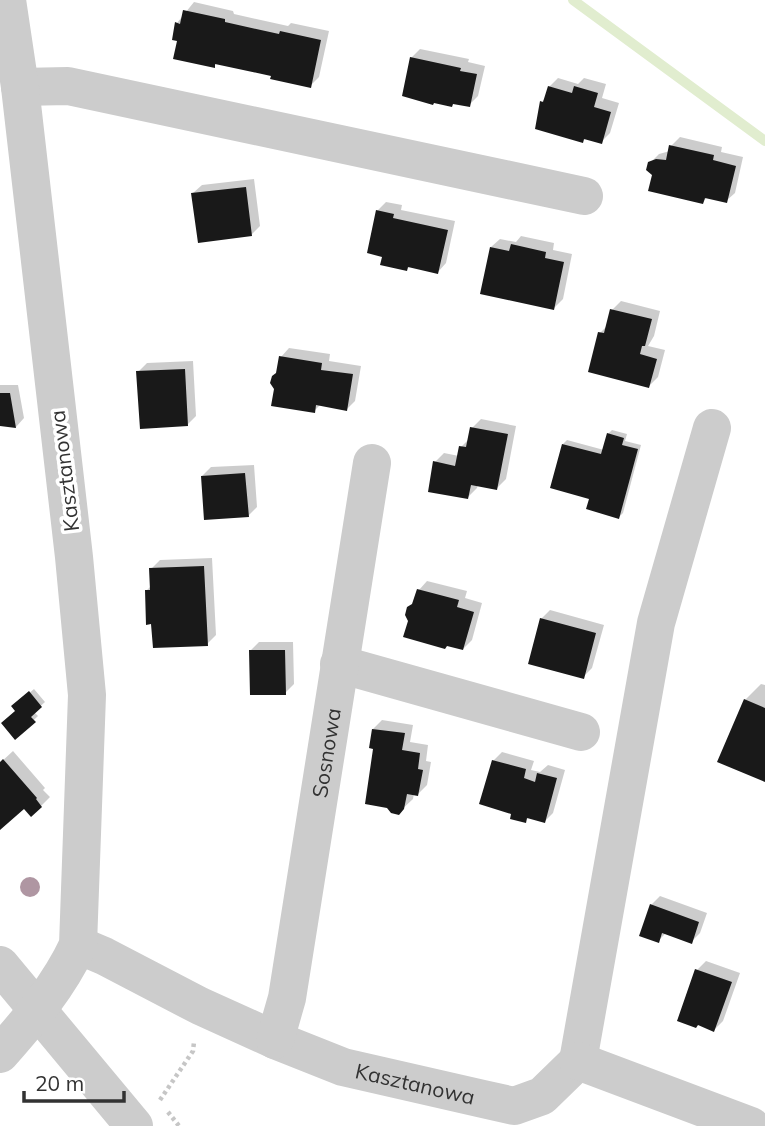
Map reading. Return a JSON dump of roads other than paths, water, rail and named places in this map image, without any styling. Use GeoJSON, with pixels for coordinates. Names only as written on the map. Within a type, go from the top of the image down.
{"type":"FeatureCollection","features":[{"type":"Feature","properties":{"kind":"street","name":"Kasztanowa"},"geometry":{"type":"LineString","coordinates":[[0,1054],[67,969],[78,945],[86,695],[74,557],[20,87],[7,0]]}},
{"type":"Feature","properties":{"kind":"street"},"geometry":{"type":"LineString","coordinates":[[20,87],[68,86],[584,196]]}},
{"type":"Feature","properties":{"kind":"street"},"geometry":{"type":"LineString","coordinates":[[712,428],[656,622],[578,1061],[751,1126]]}},
{"type":"Feature","properties":{"kind":"street","name":"Sosnowa"},"geometry":{"type":"LineString","coordinates":[[275,1040],[287,998],[372,463]]}},
{"type":"Feature","properties":{"kind":"street"},"geometry":{"type":"LineString","coordinates":[[339,664],[581,732]]}},
{"type":"Feature","properties":{"kind":"street","name":"Kasztanowa"},"geometry":{"type":"LineString","coordinates":[[78,945],[200,1006],[343,1067],[513,1106],[542,1096],[578,1061]]}},
{"type":"Feature","properties":{"kind":"street"},"geometry":{"type":"LineString","coordinates":[[0,965],[37,1010],[146,1113]]}},
{"type":"Feature","properties":{"kind":"waterway"},"geometry":{"type":"LineString","coordinates":[[573,0],[765,141]]}}]}
